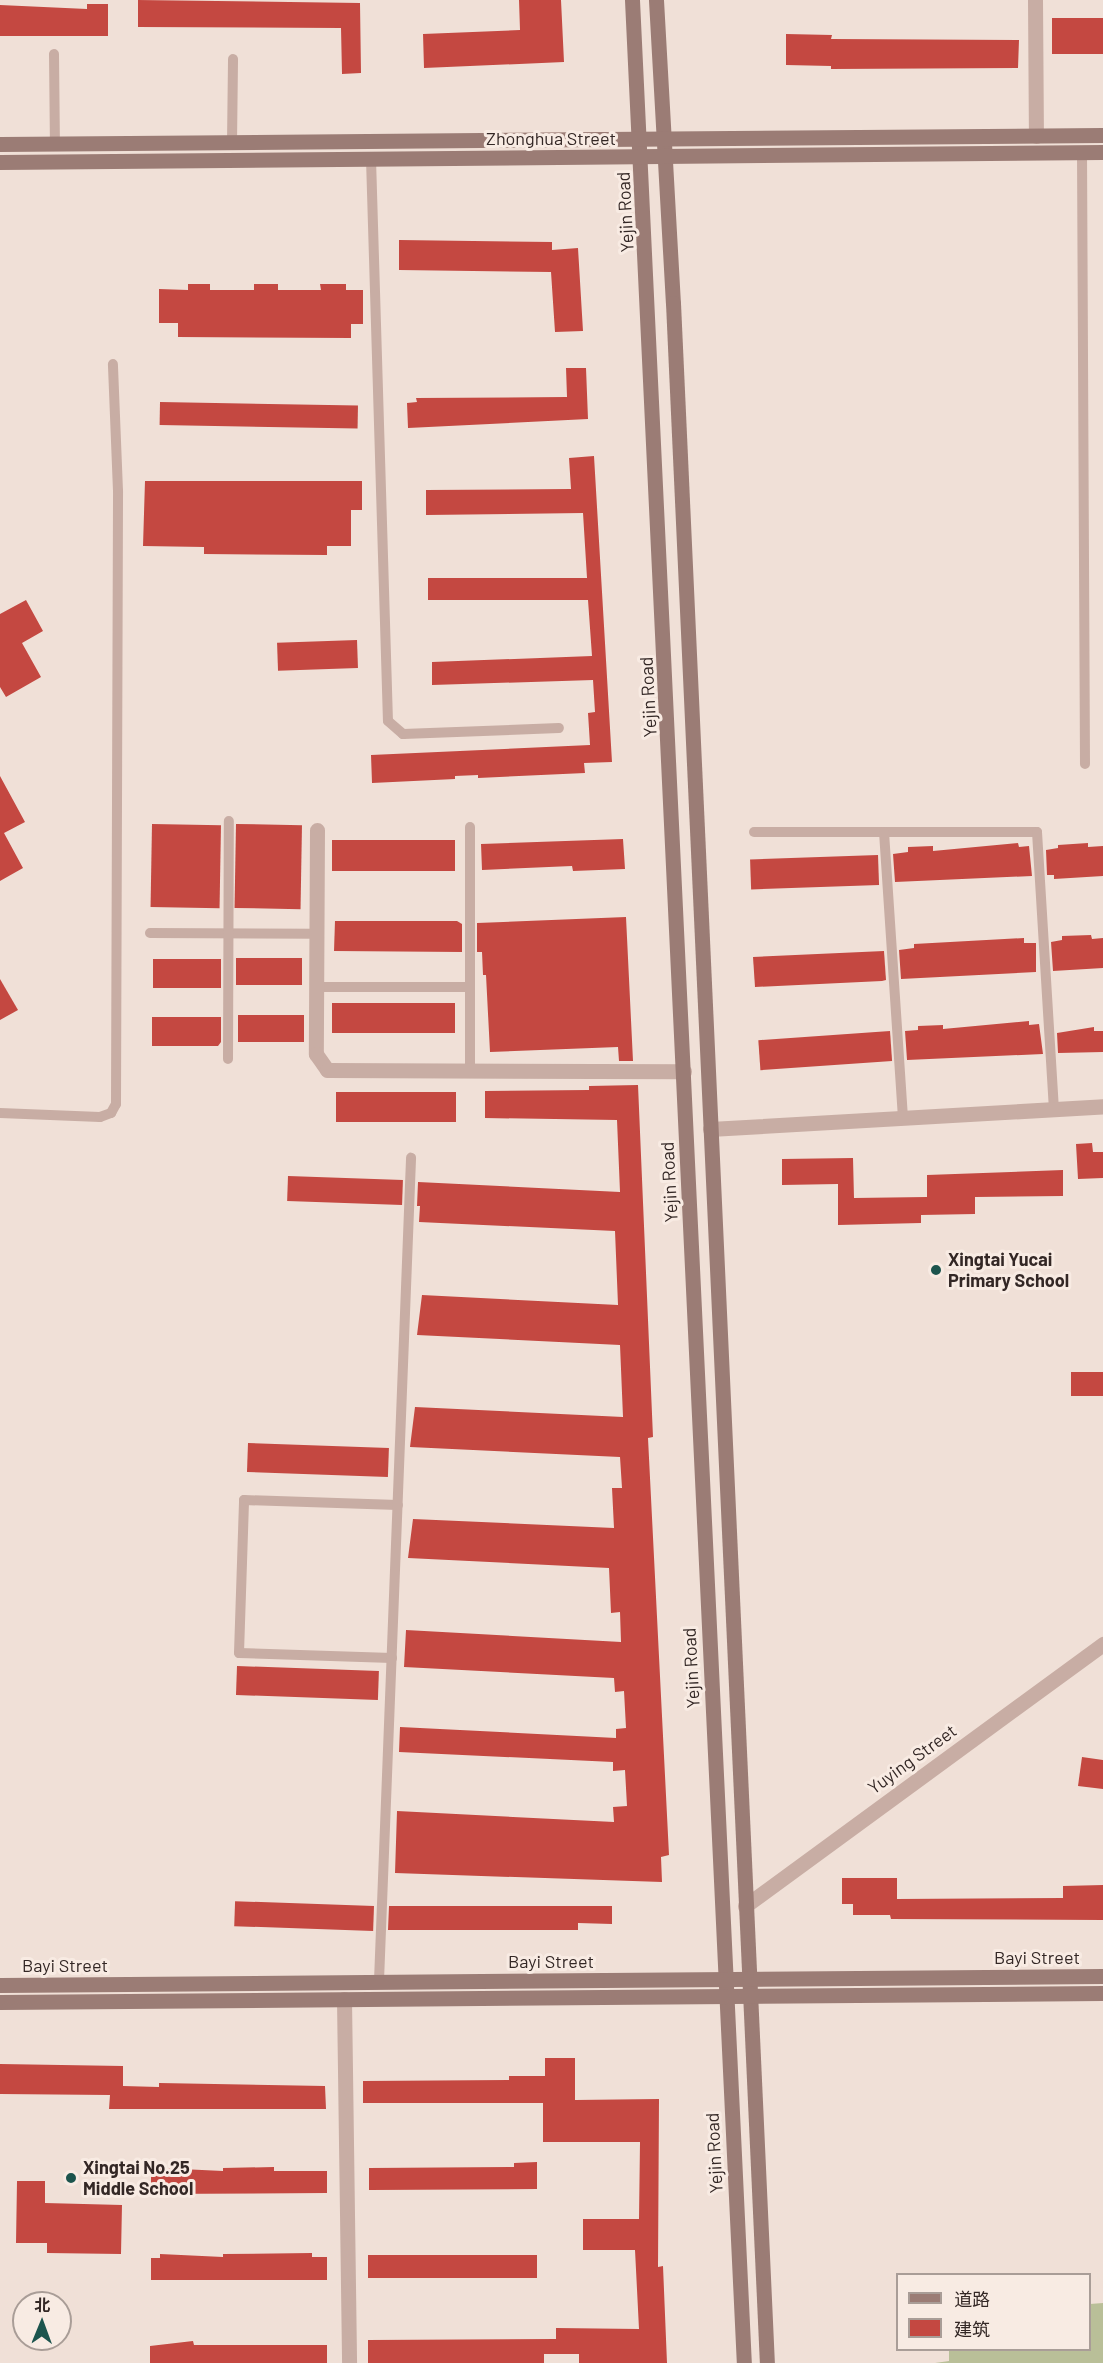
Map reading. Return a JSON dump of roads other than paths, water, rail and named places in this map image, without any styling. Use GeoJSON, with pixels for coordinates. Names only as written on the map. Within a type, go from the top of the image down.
{"type":"FeatureCollection","features":[{"type":"Feature","properties":{"kind":"street","name":"Yejin Road"},"geometry":{"type":"LineString","coordinates":[[632,0],[744,2363]]}},
{"type":"Feature","properties":{"kind":"street"},"geometry":{"type":"LineString","coordinates":[[656,0],[767,2363]]}},
{"type":"Feature","properties":{"kind":"street"},"geometry":{"type":"LineString","coordinates":[[1035,0],[1036,136]]}},
{"type":"Feature","properties":{"kind":"street","name":"Zhonghua Street"},"geometry":{"type":"LineString","coordinates":[[0,144],[1103,135]]}},
{"type":"Feature","properties":{"kind":"street","name":"Zhonghua Street"},"geometry":{"type":"LineString","coordinates":[[0,162],[1103,152]]}},
{"type":"Feature","properties":{"kind":"street"},"geometry":{"type":"LineString","coordinates":[[317,830],[316,1053],[327,1070],[684,1071]]}},
{"type":"Feature","properties":{"kind":"street"},"geometry":{"type":"LineString","coordinates":[[710,1129],[1103,1106]]}},
{"type":"Feature","properties":{"kind":"street","name":"Yuying Street"},"geometry":{"type":"LineString","coordinates":[[745,1906],[1103,1644]]}},
{"type":"Feature","properties":{"kind":"street","name":"Bayi Street"},"geometry":{"type":"LineString","coordinates":[[0,1984],[1103,1976]]}},
{"type":"Feature","properties":{"kind":"street","name":"Bayi Street"},"geometry":{"type":"LineString","coordinates":[[0,2002],[1103,1993]]}},
{"type":"Feature","properties":{"kind":"street"},"geometry":{"type":"LineString","coordinates":[[344,1999],[349,2363]]}},
{"type":"Feature","properties":{"kind":"lane"},"geometry":{"type":"LineString","coordinates":[[54,54],[55,144]]}},
{"type":"Feature","properties":{"kind":"lane"},"geometry":{"type":"LineString","coordinates":[[232,59],[232,143]]}},
{"type":"Feature","properties":{"kind":"lane"},"geometry":{"type":"LineString","coordinates":[[1082,152],[1085,765]]}},
{"type":"Feature","properties":{"kind":"lane"},"geometry":{"type":"LineString","coordinates":[[370,159],[388,721],[403,734],[559,728]]}},
{"type":"Feature","properties":{"kind":"lane"},"geometry":{"type":"LineString","coordinates":[[0,1113],[100,1116],[111,1113],[116,1104],[118,491],[113,364]]}},
{"type":"Feature","properties":{"kind":"lane"},"geometry":{"type":"LineString","coordinates":[[228,1059],[229,821]]}},
{"type":"Feature","properties":{"kind":"lane"},"geometry":{"type":"LineString","coordinates":[[470,827],[470,1071]]}},
{"type":"Feature","properties":{"kind":"lane"},"geometry":{"type":"LineString","coordinates":[[754,832],[1037,832],[1054,1109]]}},
{"type":"Feature","properties":{"kind":"lane"},"geometry":{"type":"LineString","coordinates":[[884,832],[903,1117]]}},
{"type":"Feature","properties":{"kind":"lane"},"geometry":{"type":"LineString","coordinates":[[150,933],[317,934]]}},
{"type":"Feature","properties":{"kind":"lane"},"geometry":{"type":"LineString","coordinates":[[316,987],[470,987]]}},
{"type":"Feature","properties":{"kind":"lane"},"geometry":{"type":"LineString","coordinates":[[379,1982],[411,1158]]}},
{"type":"Feature","properties":{"kind":"lane"},"geometry":{"type":"LineString","coordinates":[[392,1658],[239,1653],[244,1500],[398,1505]]}},
{"type":"Feature","properties":{"kind":"place","name":"Xingtai Yucai Primary School"},"geometry":{"type":"Point","coordinates":[936,1270]}},
{"type":"Feature","properties":{"kind":"place","name":"Xingtai No.25 Middle School"},"geometry":{"type":"Point","coordinates":[71,2178]}}]}
